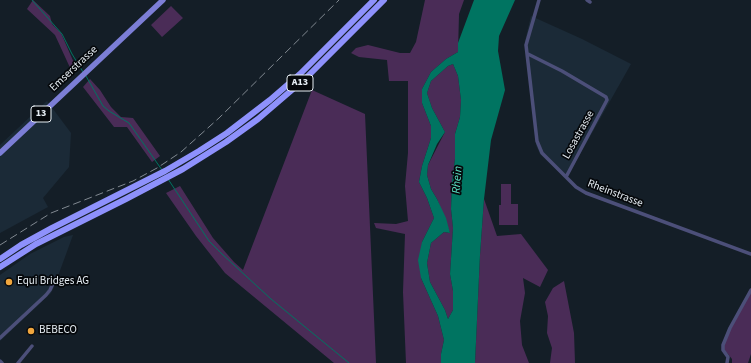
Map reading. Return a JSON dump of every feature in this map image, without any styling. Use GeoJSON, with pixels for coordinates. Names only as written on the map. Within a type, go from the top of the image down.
{"type":"FeatureCollection","features":[{"type":"Feature","properties":{"kind":"highway","name":"A13"},"geometry":{"type":"LineString","coordinates":[[203,153],[285,87],[327,48],[374,0]]}},
{"type":"Feature","properties":{"kind":"highway","name":"A13"},"geometry":{"type":"LineString","coordinates":[[0,267],[36,244],[165,175],[258,119],[291,92],[384,0]]}},
{"type":"Feature","properties":{"kind":"highway","name":"A13"},"geometry":{"type":"LineString","coordinates":[[0,258],[47,231],[165,175]]}},
{"type":"Feature","properties":{"kind":"main road","name":"Emserstrasse"},"geometry":{"type":"LineString","coordinates":[[0,153],[163,0]]}},
{"type":"Feature","properties":{"kind":"street","name":"Rheinstrasse"},"geometry":{"type":"LineString","coordinates":[[539,0],[526,45],[538,144],[542,153],[576,187],[586,193],[751,254]]}},
{"type":"Feature","properties":{"kind":"street","name":"Losastrasse"},"geometry":{"type":"LineString","coordinates":[[528,54],[607,98],[607,101],[566,177]]}},
{"type":"Feature","properties":{"kind":"street"},"geometry":{"type":"LineString","coordinates":[[0,338],[46,295],[56,277]]}},
{"type":"Feature","properties":{"kind":"street"},"geometry":{"type":"LineString","coordinates":[[727,363],[728,358],[723,350],[723,345],[730,328],[751,290]]}},
{"type":"Feature","properties":{"kind":"street"},"geometry":{"type":"LineString","coordinates":[[18,363],[32,346]]}},
{"type":"Feature","properties":{"kind":"shaded area"},"geometry":{"type":"Polygon","coordinates":[[[33,0],[50,16],[52,24],[61,33],[77,70],[72,72],[55,35],[27,9],[33,0]]]}},
{"type":"Feature","properties":{"kind":"shaded area"},"geometry":{"type":"Polygon","coordinates":[[[425,0],[464,0],[459,14],[458,52],[446,59],[431,72],[422,89],[422,103],[431,126],[431,138],[422,166],[419,182],[427,198],[434,218],[422,242],[421,278],[438,316],[444,340],[441,363],[406,363],[403,292],[405,234],[376,228],[374,223],[396,224],[408,221],[405,186],[408,153],[408,81],[389,81],[387,60],[359,57],[351,53],[356,48],[368,45],[400,53],[410,53],[416,42],[425,0]]]}},
{"type":"Feature","properties":{"kind":"shaded area"},"geometry":{"type":"Polygon","coordinates":[[[171,6],[183,18],[162,37],[151,25],[171,6]]]}},
{"type":"Feature","properties":{"kind":"shaded area"},"geometry":{"type":"Polygon","coordinates":[[[531,16],[582,39],[631,64],[566,179],[540,154],[536,145],[525,41],[531,16]]]}},
{"type":"Feature","properties":{"kind":"shaded area"},"geometry":{"type":"Polygon","coordinates":[[[453,64],[458,76],[461,100],[460,117],[455,134],[455,159],[452,182],[451,209],[453,228],[450,274],[453,291],[453,310],[448,319],[445,310],[430,282],[427,263],[431,243],[444,232],[450,233],[437,199],[431,189],[427,175],[428,165],[445,132],[432,108],[427,93],[431,81],[448,66],[453,64]]]}},
{"type":"Feature","properties":{"kind":"shaded area"},"geometry":{"type":"Polygon","coordinates":[[[90,79],[100,90],[111,107],[121,117],[133,118],[160,156],[152,162],[127,127],[114,127],[83,87],[90,79]]]}},
{"type":"Feature","properties":{"kind":"shaded area"},"geometry":{"type":"Polygon","coordinates":[[[312,90],[365,114],[376,363],[334,363],[225,273],[196,236],[166,193],[180,186],[213,238],[243,270],[312,90]]]}},
{"type":"Feature","properties":{"kind":"shaded area"},"geometry":{"type":"Polygon","coordinates":[[[47,101],[71,133],[69,167],[43,198],[48,207],[0,233],[0,145],[47,101]]]}},
{"type":"Feature","properties":{"kind":"shaded area"},"geometry":{"type":"Polygon","coordinates":[[[501,184],[511,184],[511,204],[518,204],[518,225],[499,225],[501,184]]]}},
{"type":"Feature","properties":{"kind":"shaded area"},"geometry":{"type":"Polygon","coordinates":[[[484,199],[497,236],[521,234],[548,270],[540,287],[523,278],[525,293],[520,321],[522,345],[529,363],[475,363],[484,199]]]}},
{"type":"Feature","properties":{"kind":"shaded area"},"geometry":{"type":"Polygon","coordinates":[[[73,235],[51,293],[0,341],[0,275],[30,254],[64,237],[73,235]]]}},
{"type":"Feature","properties":{"kind":"shaded area"},"geometry":{"type":"Polygon","coordinates":[[[564,281],[574,333],[575,363],[550,363],[552,348],[547,333],[548,316],[545,302],[553,288],[564,281]]]}},
{"type":"Feature","properties":{"kind":"shaded area"},"geometry":{"type":"Polygon","coordinates":[[[751,292],[751,354],[748,363],[732,363],[732,359],[723,348],[725,338],[751,292]]]}},
{"type":"Feature","properties":{"kind":"water","name":"Rhein"},"geometry":{"type":"Polygon","coordinates":[[[474,0],[515,0],[499,36],[498,51],[505,90],[491,140],[484,199],[475,363],[441,363],[444,340],[438,316],[421,278],[418,260],[422,242],[434,218],[427,198],[419,182],[422,166],[431,138],[431,126],[422,103],[422,89],[431,72],[446,59],[458,52],[458,43],[474,0]],[[453,64],[448,66],[431,81],[427,93],[432,108],[445,132],[437,144],[428,165],[427,175],[431,189],[446,218],[450,233],[444,232],[431,243],[427,263],[430,282],[445,310],[448,319],[453,310],[453,291],[450,274],[453,228],[451,209],[455,159],[455,134],[460,117],[461,100],[458,76],[453,64]]]}},
{"type":"Feature","properties":{"kind":"waterway"},"geometry":{"type":"LineString","coordinates":[[32,0],[62,34],[83,72]]}},
{"type":"Feature","properties":{"kind":"waterway"},"geometry":{"type":"LineString","coordinates":[[86,76],[103,106],[129,123],[162,170]]}},
{"type":"Feature","properties":{"kind":"waterway"},"geometry":{"type":"LineString","coordinates":[[168,179],[209,241],[271,299],[349,363]]}},
{"type":"Feature","properties":{"kind":"railway"},"geometry":{"type":"LineString","coordinates":[[0,245],[51,213],[133,181],[157,168],[181,152],[219,118],[339,0]]}},
{"type":"Feature","properties":{"kind":"place","name":"Equi Bridges AG"},"geometry":{"type":"Point","coordinates":[9,282]}},
{"type":"Feature","properties":{"kind":"place","name":"BEBECO"},"geometry":{"type":"Point","coordinates":[31,331]}}]}
